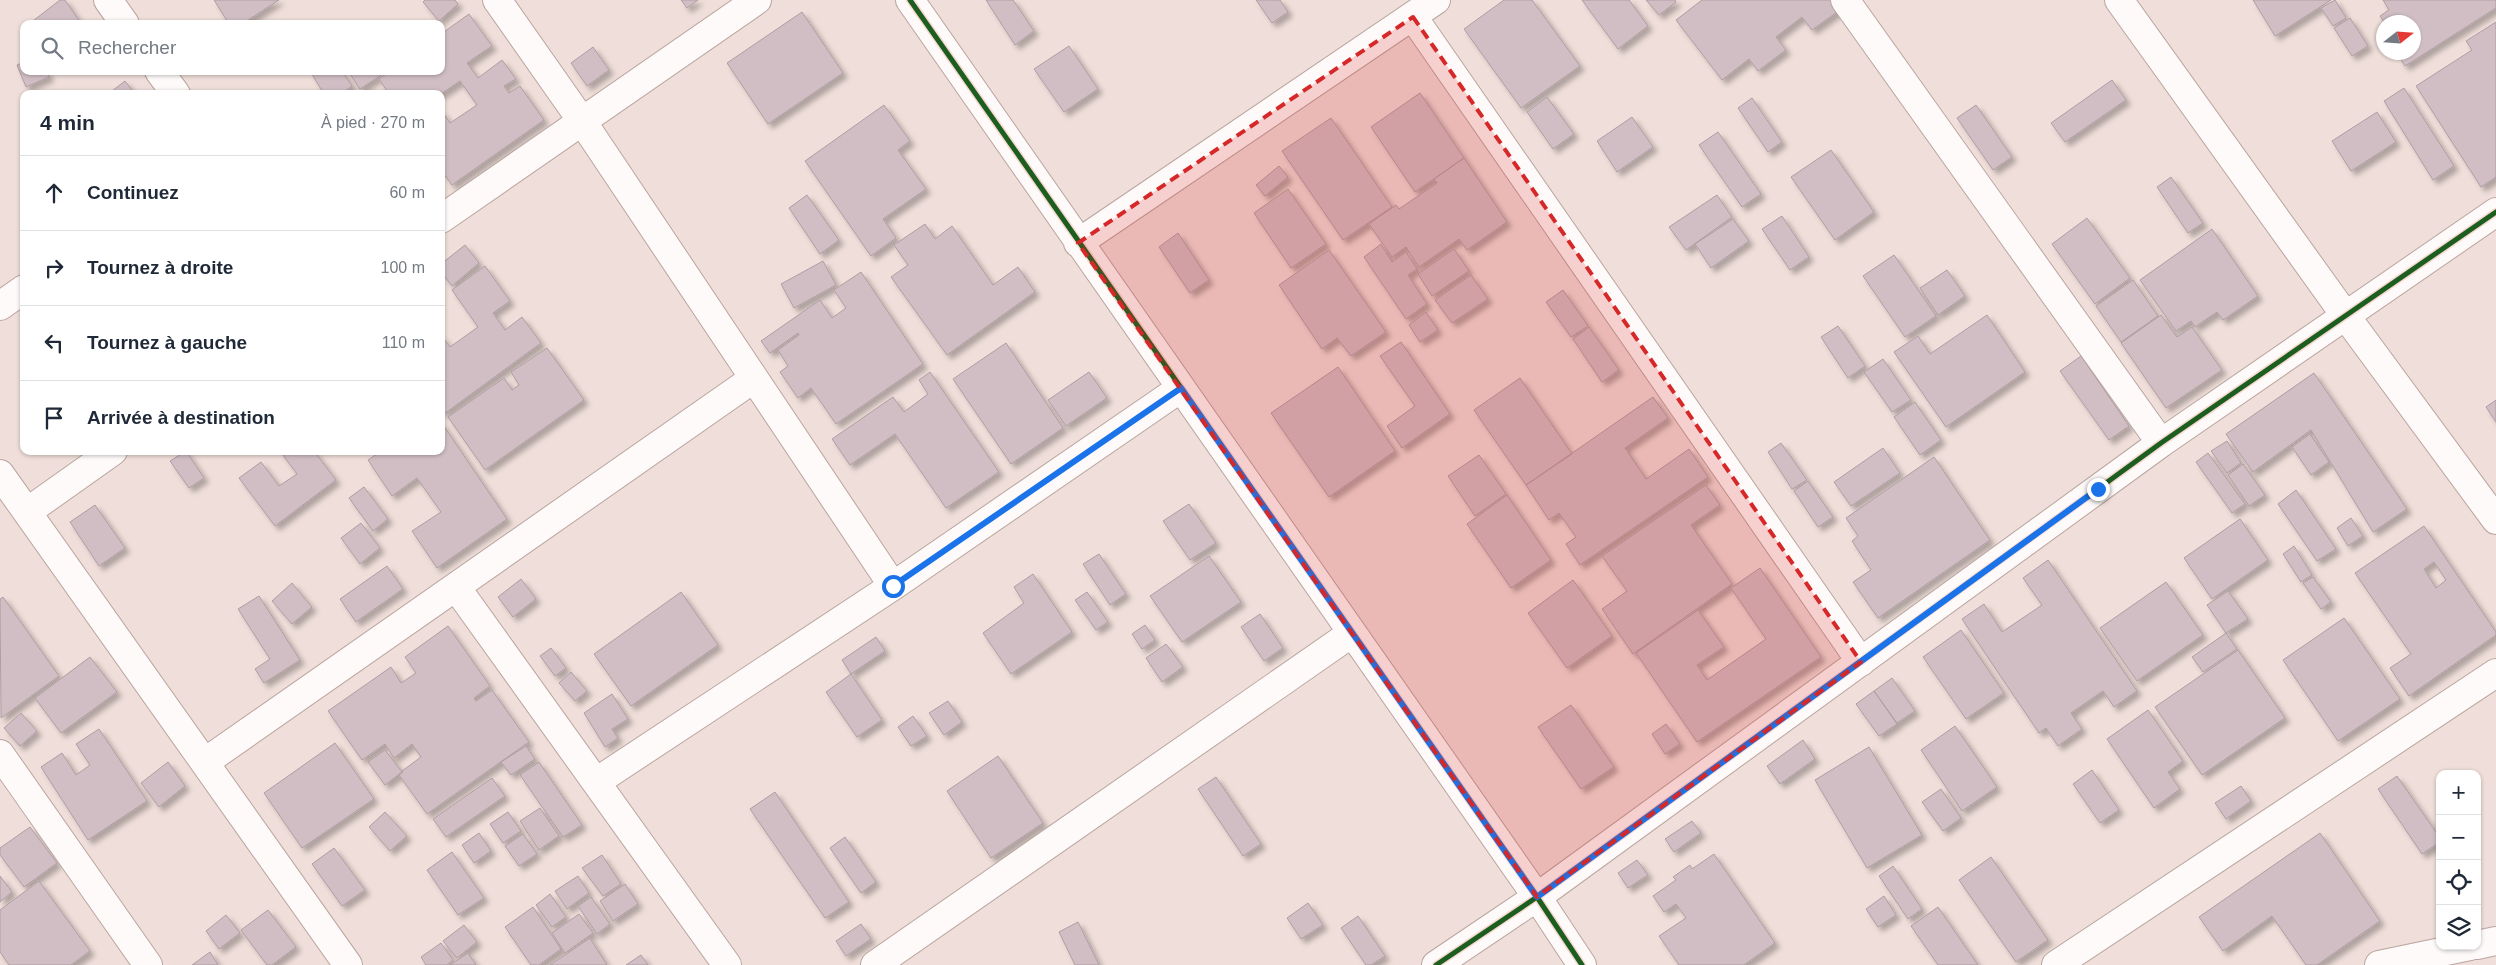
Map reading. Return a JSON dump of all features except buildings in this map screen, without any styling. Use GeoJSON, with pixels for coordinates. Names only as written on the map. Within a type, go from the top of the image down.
{"type":"FeatureCollection","features":[{"type":"Feature","properties":{"kind":"street"},"geometry":{"type":"LineString","coordinates":[[108,0],[122,20]]}},
{"type":"Feature","properties":{"kind":"street"},"geometry":{"type":"LineString","coordinates":[[497,0],[582,121],[893,586]]}},
{"type":"Feature","properties":{"kind":"street"},"geometry":{"type":"LineString","coordinates":[[445,216],[757,0]]}},
{"type":"Feature","properties":{"kind":"street"},"geometry":{"type":"LineString","coordinates":[[910,0],[1078,243],[1537,897],[1582,965]]}},
{"type":"Feature","properties":{"kind":"street"},"geometry":{"type":"LineString","coordinates":[[1078,243],[1436,0]]}},
{"type":"Feature","properties":{"kind":"street"},"geometry":{"type":"LineString","coordinates":[[1845,0],[2161,443]]}},
{"type":"Feature","properties":{"kind":"street"},"geometry":{"type":"LineString","coordinates":[[2119,0],[2345,316],[2496,520]]}},
{"type":"Feature","properties":{"kind":"street"},"geometry":{"type":"LineString","coordinates":[[1413,17],[1861,662]]}},
{"type":"Feature","properties":{"kind":"street"},"geometry":{"type":"LineString","coordinates":[[162,75],[173,90]]}},
{"type":"Feature","properties":{"kind":"street"},"geometry":{"type":"LineString","coordinates":[[1436,965],[1537,897],[2161,443],[2496,212]]}},
{"type":"Feature","properties":{"kind":"street"},"geometry":{"type":"LineString","coordinates":[[0,306],[20,292]]}},
{"type":"Feature","properties":{"kind":"street"},"geometry":{"type":"LineString","coordinates":[[205,762],[753,379]]}},
{"type":"Feature","properties":{"kind":"street"},"geometry":{"type":"LineString","coordinates":[[596,782],[893,586],[1181,388]]}},
{"type":"Feature","properties":{"kind":"street"},"geometry":{"type":"LineString","coordinates":[[27,512],[107,455]]}},
{"type":"Feature","properties":{"kind":"street"},"geometry":{"type":"LineString","coordinates":[[0,474],[348,965]]}},
{"type":"Feature","properties":{"kind":"street"},"geometry":{"type":"LineString","coordinates":[[456,587],[727,965]]}},
{"type":"Feature","properties":{"kind":"street"},"geometry":{"type":"LineString","coordinates":[[875,965],[1352,633]]}},
{"type":"Feature","properties":{"kind":"street"},"geometry":{"type":"LineString","coordinates":[[2056,965],[2496,673]]}},
{"type":"Feature","properties":{"kind":"street"},"geometry":{"type":"LineString","coordinates":[[0,754],[148,965]]}},
{"type":"Feature","properties":{"kind":"street"},"geometry":{"type":"LineString","coordinates":[[2481,944],[2496,941]]}},
{"type":"Feature","properties":{"kind":"street"},"geometry":{"type":"LineString","coordinates":[[2379,965],[2451,950]]}},
{"type":"Feature","properties":{"kind":"highlighted area"},"geometry":{"type":"Polygon","coordinates":[[[1413,17],[1861,662],[1537,897],[1078,243],[1413,17]]]}},
{"type":"Feature","properties":{"kind":"cycle path"},"geometry":{"type":"LineString","coordinates":[[910,0],[1537,897],[1582,965]]}},
{"type":"Feature","properties":{"kind":"cycle path"},"geometry":{"type":"LineString","coordinates":[[1436,965],[1537,897],[2161,443],[2496,212]]}},
{"type":"Feature","properties":{"kind":"route"},"geometry":{"type":"LineString","coordinates":[[893,586],[1181,388],[1537,897],[2098,489]]}}]}
